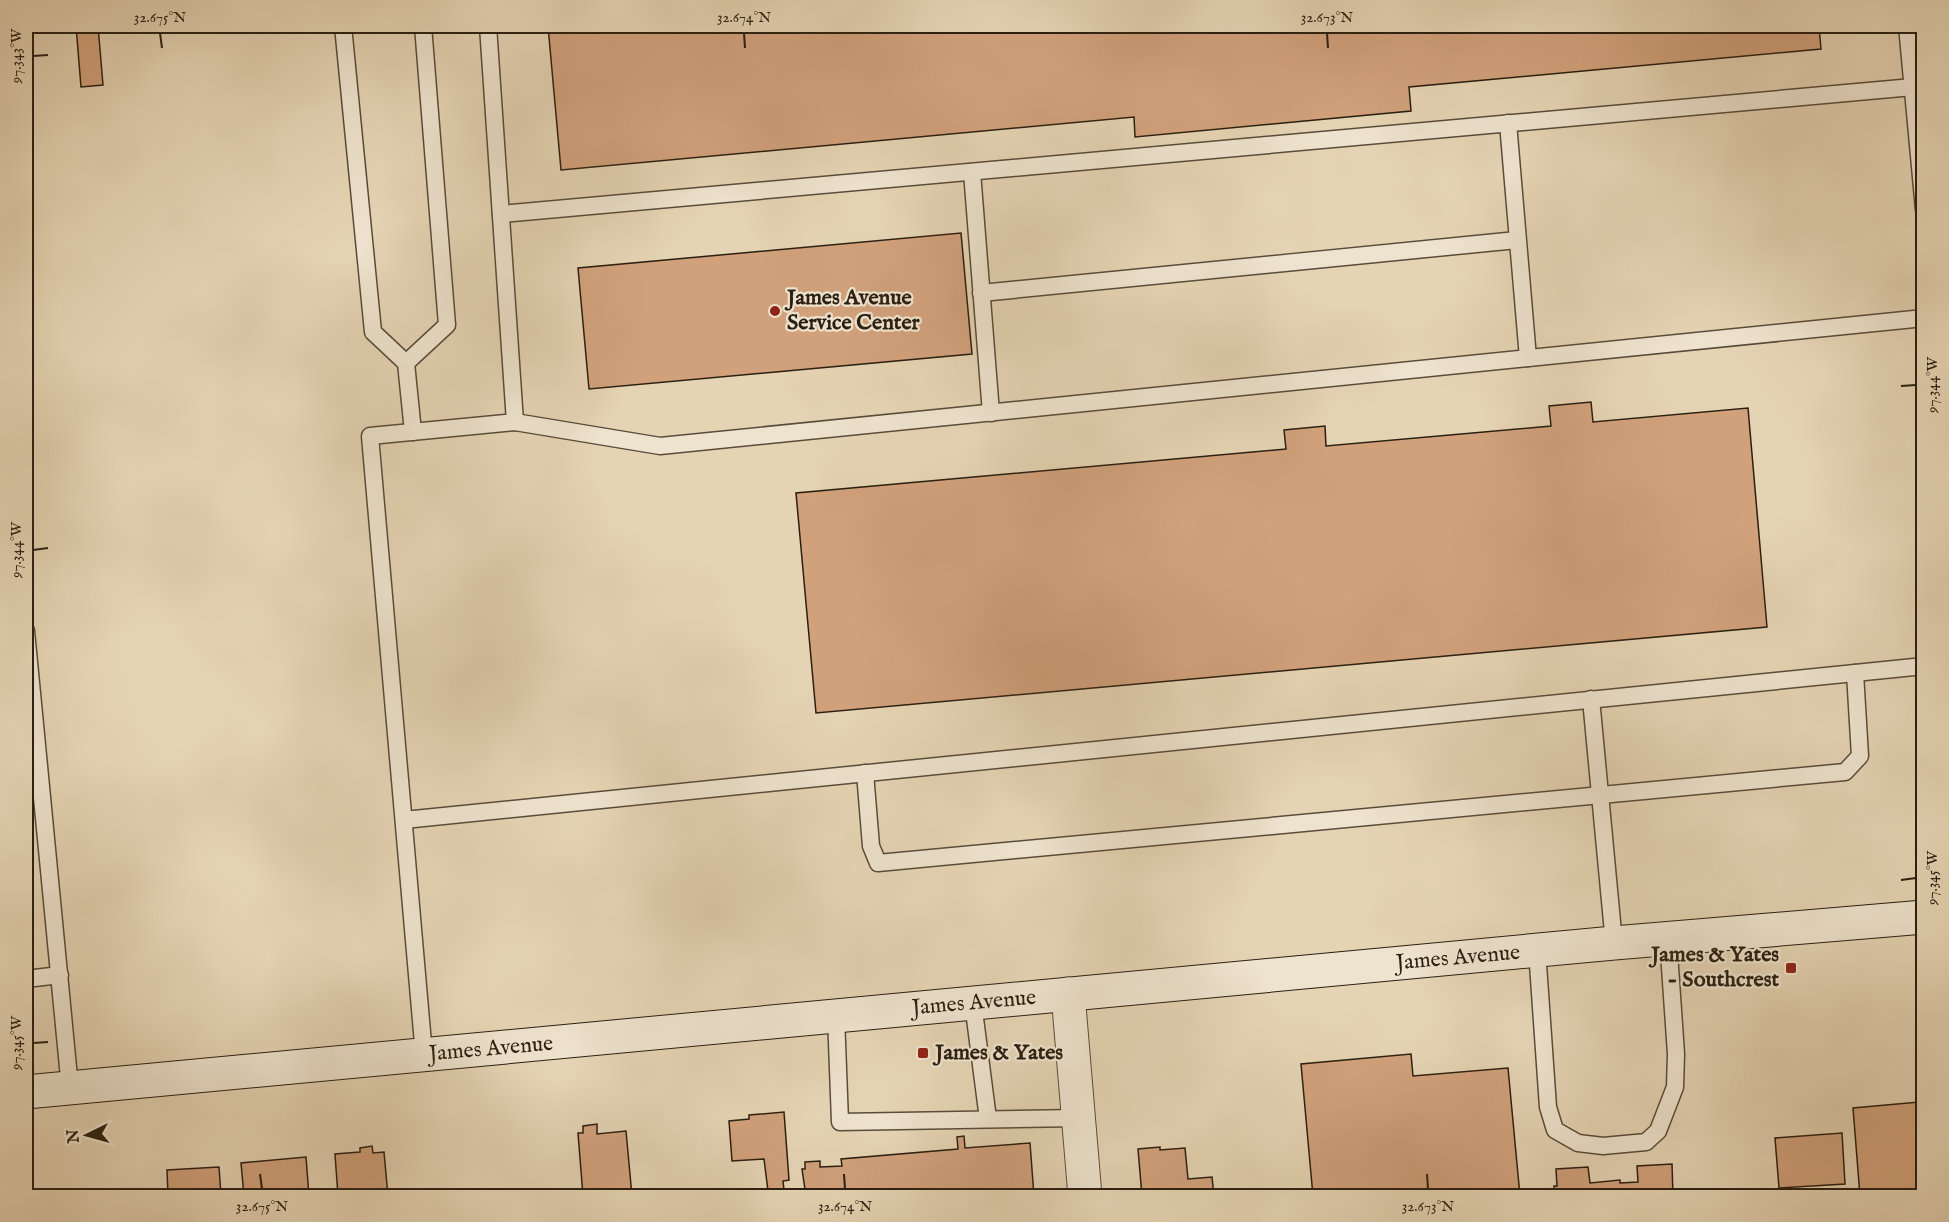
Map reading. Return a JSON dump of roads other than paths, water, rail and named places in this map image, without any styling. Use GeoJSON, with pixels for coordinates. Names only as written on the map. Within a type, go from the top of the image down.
{"type":"FeatureCollection","features":[{"type":"Feature","properties":{"kind":"main road","name":"James Avenue"},"geometry":{"type":"LineString","coordinates":[[26,1092],[1537,950],[1923,917]]}},
{"type":"Feature","properties":{"kind":"main road"},"geometry":{"type":"LineString","coordinates":[[1068,994],[1085,1197]]}},
{"type":"Feature","properties":{"kind":"lane"},"geometry":{"type":"LineString","coordinates":[[343,26],[373,332],[406,363],[413,432]]}},
{"type":"Feature","properties":{"kind":"lane"},"geometry":{"type":"LineString","coordinates":[[406,363],[447,325],[423,26]]}},
{"type":"Feature","properties":{"kind":"lane"},"geometry":{"type":"LineString","coordinates":[[488,26],[515,422]]}},
{"type":"Feature","properties":{"kind":"lane"},"geometry":{"type":"LineString","coordinates":[[1907,26],[1923,210]]}},
{"type":"Feature","properties":{"kind":"lane"},"geometry":{"type":"LineString","coordinates":[[501,214],[1913,87]]}},
{"type":"Feature","properties":{"kind":"lane"},"geometry":{"type":"LineString","coordinates":[[1508,123],[1528,358]]}},
{"type":"Feature","properties":{"kind":"lane"},"geometry":{"type":"LineString","coordinates":[[972,171],[991,412]]}},
{"type":"Feature","properties":{"kind":"lane"},"geometry":{"type":"LineString","coordinates":[[981,293],[1517,240]]}},
{"type":"Feature","properties":{"kind":"lane"},"geometry":{"type":"LineString","coordinates":[[424,1055],[370,436],[515,422],[660,446],[1923,318]]}},
{"type":"Feature","properties":{"kind":"lane"},"geometry":{"type":"LineString","coordinates":[[26,632],[70,1088]]}},
{"type":"Feature","properties":{"kind":"lane"},"geometry":{"type":"LineString","coordinates":[[404,820],[1923,666]]}},
{"type":"Feature","properties":{"kind":"lane"},"geometry":{"type":"LineString","coordinates":[[865,773],[872,846],[878,863],[1845,772],[1860,756],[1856,673]]}},
{"type":"Feature","properties":{"kind":"lane"},"geometry":{"type":"LineString","coordinates":[[1591,699],[1614,943]]}},
{"type":"Feature","properties":{"kind":"lane"},"geometry":{"type":"LineString","coordinates":[[1537,950],[1548,1107],[1555,1130],[1578,1143],[1603,1146],[1646,1142],[1658,1131],[1675,1087],[1676,1054],[1668,938]]}},
{"type":"Feature","properties":{"kind":"lane"},"geometry":{"type":"LineString","coordinates":[[26,979],[60,975]]}},
{"type":"Feature","properties":{"kind":"lane"},"geometry":{"type":"LineString","coordinates":[[973,1003],[988,1119]]}},
{"type":"Feature","properties":{"kind":"lane"},"geometry":{"type":"LineString","coordinates":[[836,1016],[840,1122],[1078,1118]]}},
{"type":"Feature","properties":{"kind":"place","name":"James Avenue Service Center"},"geometry":{"type":"Point","coordinates":[775,311]}},
{"type":"Feature","properties":{"kind":"place","name":"James & Yates - Southcrest"},"geometry":{"type":"Point","coordinates":[1791,968]}},
{"type":"Feature","properties":{"kind":"place","name":"James & Yates"},"geometry":{"type":"Point","coordinates":[923,1053]}}]}
